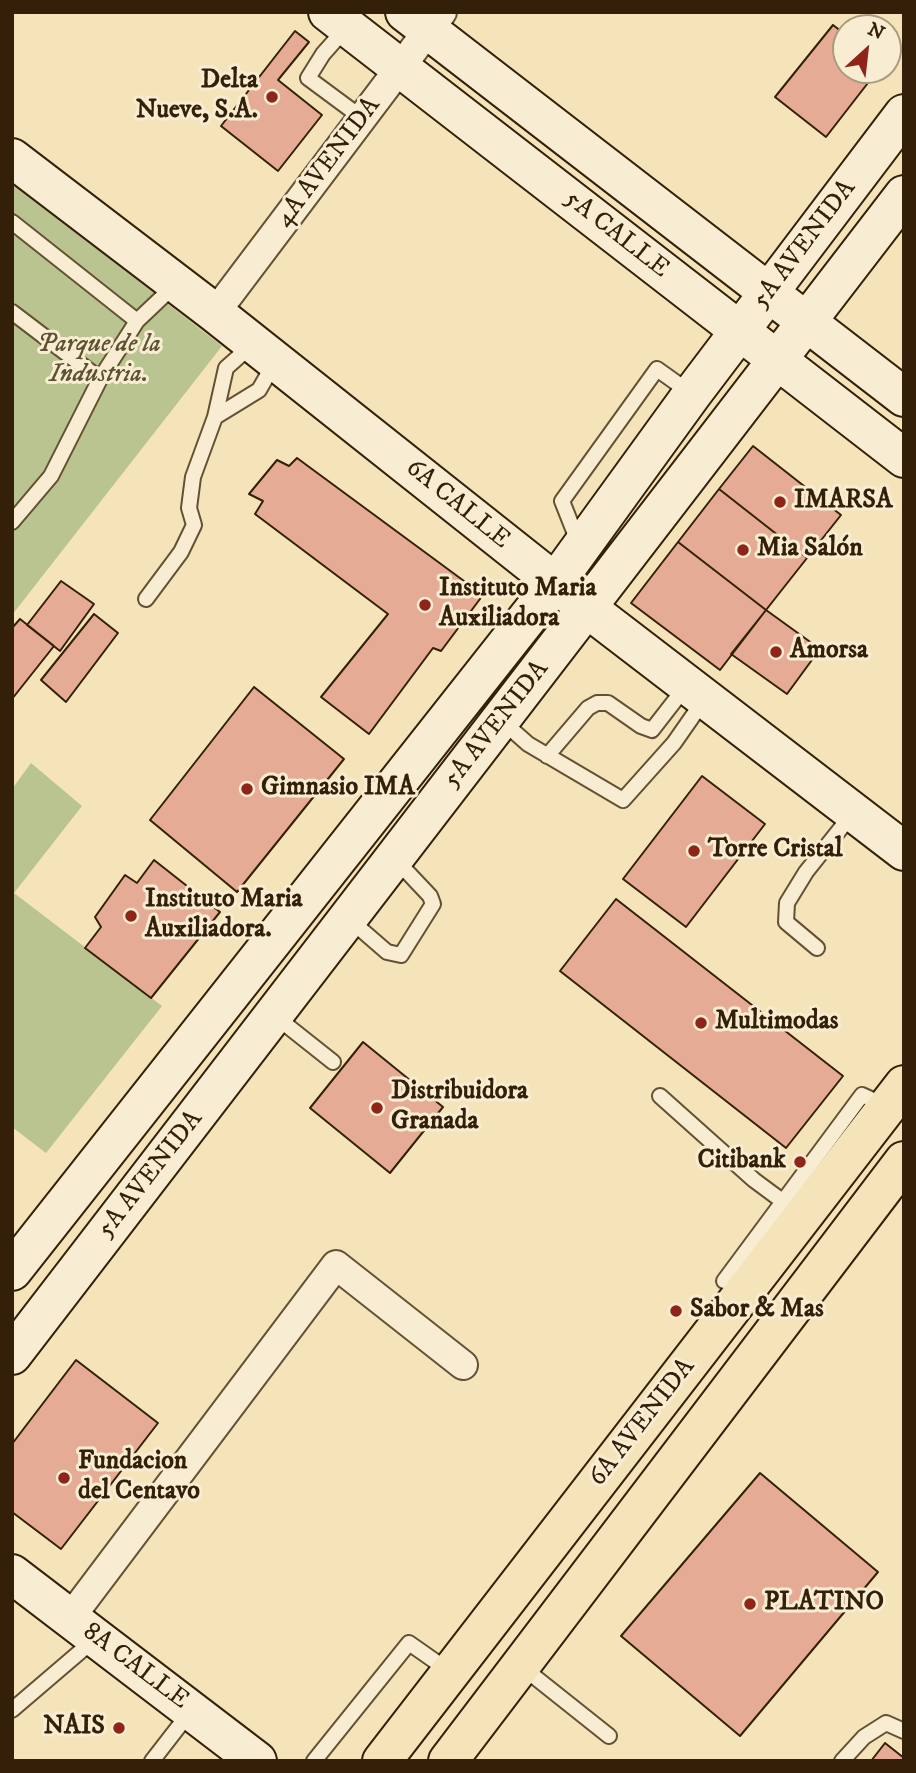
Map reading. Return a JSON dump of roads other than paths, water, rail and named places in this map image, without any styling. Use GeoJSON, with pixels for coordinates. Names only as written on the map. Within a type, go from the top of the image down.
{"type":"FeatureCollection","features":[{"type":"Feature","properties":{"kind":"main road","name":"6A AVENIDA"},"geometry":{"type":"LineString","coordinates":[[382,1761],[793,1209],[898,1100]]}},
{"type":"Feature","properties":{"kind":"main road","name":"6A AVENIDA"},"geometry":{"type":"LineString","coordinates":[[447,1761],[904,1161]]}},
{"type":"Feature","properties":{"kind":"street","name":"4A AVENIDA"},"geometry":{"type":"LineString","coordinates":[[215,313],[400,68],[425,18]]}},
{"type":"Feature","properties":{"kind":"street","name":"5A CALLE"},"geometry":{"type":"LineString","coordinates":[[425,18],[769,293],[904,397]]}},
{"type":"Feature","properties":{"kind":"street","name":"5A CALLE"},"geometry":{"type":"LineString","coordinates":[[337,20],[904,458]]}},
{"type":"Feature","properties":{"kind":"street","name":"5A AVENIDA"},"geometry":{"type":"LineString","coordinates":[[12,1271],[555,583],[692,394],[904,114]]}},
{"type":"Feature","properties":{"kind":"street","name":"6A CALLE"},"geometry":{"type":"LineString","coordinates":[[12,158],[265,352],[587,608],[904,851]]}},
{"type":"Feature","properties":{"kind":"street","name":"5A AVENIDA"},"geometry":{"type":"LineString","coordinates":[[12,1355],[904,195]]}},
{"type":"Feature","properties":{"kind":"street"},"geometry":{"type":"LineString","coordinates":[[83,1628],[336,1265],[463,1364]]}},
{"type":"Feature","properties":{"kind":"street","name":"8A CALLE"},"geometry":{"type":"LineString","coordinates":[[12,1574],[257,1761]]}},
{"type":"Feature","properties":{"kind":"lane"},"geometry":{"type":"LineString","coordinates":[[337,20],[323,54],[308,78],[362,118]]}},
{"type":"Feature","properties":{"kind":"lane"},"geometry":{"type":"LineString","coordinates":[[12,222],[137,321]]}},
{"type":"Feature","properties":{"kind":"lane"},"geometry":{"type":"LineString","coordinates":[[12,522],[51,476],[100,379],[137,321],[176,285]]}},
{"type":"Feature","properties":{"kind":"lane"},"geometry":{"type":"LineString","coordinates":[[12,312],[100,379]]}},
{"type":"Feature","properties":{"kind":"lane"},"geometry":{"type":"LineString","coordinates":[[215,417],[259,390],[265,352]]}},
{"type":"Feature","properties":{"kind":"lane"},"geometry":{"type":"LineString","coordinates":[[146,599],[181,552],[194,525],[189,508],[193,477],[215,417],[226,368],[265,352]]}},
{"type":"Feature","properties":{"kind":"lane"},"geometry":{"type":"LineString","coordinates":[[547,756],[588,708],[597,703],[608,704],[640,726],[652,730],[697,691]]}},
{"type":"Feature","properties":{"kind":"lane"},"geometry":{"type":"LineString","coordinates":[[501,720],[547,756],[624,800],[674,743],[697,691]]}},
{"type":"Feature","properties":{"kind":"lane"},"geometry":{"type":"LineString","coordinates":[[817,948],[786,922],[786,903],[806,872],[854,812]]}},
{"type":"Feature","properties":{"kind":"lane"},"geometry":{"type":"LineString","coordinates":[[348,918],[387,952],[401,955],[433,904],[430,896],[394,859]]}},
{"type":"Feature","properties":{"kind":"lane"},"geometry":{"type":"LineString","coordinates":[[274,1014],[333,1062]]}},
{"type":"Feature","properties":{"kind":"lane"},"geometry":{"type":"LineString","coordinates":[[660,1096],[754,1180],[793,1209],[724,1281]]}},
{"type":"Feature","properties":{"kind":"lane"},"geometry":{"type":"LineString","coordinates":[[658,1429],[898,1100]]}},
{"type":"Feature","properties":{"kind":"lane"},"geometry":{"type":"LineString","coordinates":[[12,1710],[83,1628]]}},
{"type":"Feature","properties":{"kind":"lane"},"geometry":{"type":"LineString","coordinates":[[314,1761],[409,1643],[449,1671]]}},
{"type":"Feature","properties":{"kind":"lane"},"geometry":{"type":"LineString","coordinates":[[520,1665],[609,1736]]}},
{"type":"Feature","properties":{"kind":"lane"},"geometry":{"type":"LineString","coordinates":[[152,1761],[191,1710]]}},
{"type":"Feature","properties":{"kind":"lane"},"geometry":{"type":"LineString","coordinates":[[842,1761],[864,1737],[886,1723],[904,1731]]}},
{"type":"Feature","properties":{"kind":"place","name":"Delta Nueve, S.A."},"geometry":{"type":"Point","coordinates":[272,97]}},
{"type":"Feature","properties":{"kind":"place","name":"IMARSA"},"geometry":{"type":"Point","coordinates":[780,502]}},
{"type":"Feature","properties":{"kind":"place","name":"Mia Salón"},"geometry":{"type":"Point","coordinates":[743,550]}},
{"type":"Feature","properties":{"kind":"place","name":"Instituto Maria Auxiliadora"},"geometry":{"type":"Point","coordinates":[425,605]}},
{"type":"Feature","properties":{"kind":"place","name":"Amorsa"},"geometry":{"type":"Point","coordinates":[776,652]}},
{"type":"Feature","properties":{"kind":"place","name":"Gimnasio IMA"},"geometry":{"type":"Point","coordinates":[247,789]}},
{"type":"Feature","properties":{"kind":"place","name":"Torre Cristal"},"geometry":{"type":"Point","coordinates":[694,851]}},
{"type":"Feature","properties":{"kind":"place","name":"Instituto Maria Auxiliadora."},"geometry":{"type":"Point","coordinates":[131,916]}},
{"type":"Feature","properties":{"kind":"place","name":"Multimodas"},"geometry":{"type":"Point","coordinates":[701,1023]}},
{"type":"Feature","properties":{"kind":"place","name":"Distribuidora Granada"},"geometry":{"type":"Point","coordinates":[377,1108]}},
{"type":"Feature","properties":{"kind":"place","name":"Citibank"},"geometry":{"type":"Point","coordinates":[800,1162]}},
{"type":"Feature","properties":{"kind":"place","name":"Sabor & Mas"},"geometry":{"type":"Point","coordinates":[676,1311]}},
{"type":"Feature","properties":{"kind":"place","name":"Fundacion del Centavo"},"geometry":{"type":"Point","coordinates":[64,1478]}},
{"type":"Feature","properties":{"kind":"place","name":"PLATINO"},"geometry":{"type":"Point","coordinates":[750,1604]}},
{"type":"Feature","properties":{"kind":"place","name":"NAIS"},"geometry":{"type":"Point","coordinates":[119,1728]}},
{"type":"Feature","properties":{"kind":"park label","name":"Parque de la Industria."},"geometry":{"type":"Point","coordinates":[99,361]}}]}
